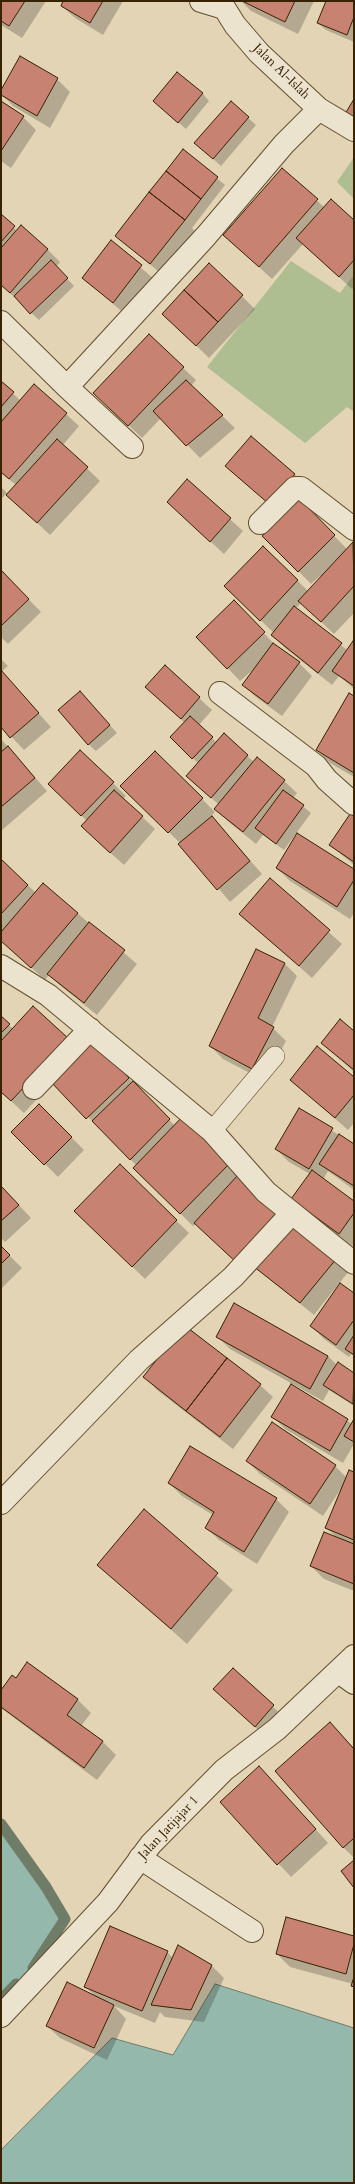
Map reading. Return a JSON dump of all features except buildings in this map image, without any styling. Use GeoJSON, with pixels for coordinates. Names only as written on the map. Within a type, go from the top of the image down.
{"type":"FeatureCollection","features":[{"type":"Feature","properties":{"kind":"street"},"geometry":{"type":"LineString","coordinates":[[201,1],[222,4]]}},
{"type":"Feature","properties":{"kind":"street","name":"Jalan Al-Islah"},"geometry":{"type":"LineString","coordinates":[[222,4],[259,53],[319,108],[354,130]]}},
{"type":"Feature","properties":{"kind":"street"},"geometry":{"type":"LineString","coordinates":[[67,387],[206,236],[284,144],[319,108]]}},
{"type":"Feature","properties":{"kind":"street"},"geometry":{"type":"LineString","coordinates":[[1,322],[67,387],[132,447]]}},
{"type":"Feature","properties":{"kind":"street"},"geometry":{"type":"LineString","coordinates":[[260,523],[295,488],[301,488],[354,529]]}},
{"type":"Feature","properties":{"kind":"street"},"geometry":{"type":"LineString","coordinates":[[220,693],[316,766],[326,780],[354,804]]}},
{"type":"Feature","properties":{"kind":"street"},"geometry":{"type":"LineString","coordinates":[[1,966],[48,995],[212,1131],[266,1192],[291,1214],[354,1263]]}},
{"type":"Feature","properties":{"kind":"street"},"geometry":{"type":"LineString","coordinates":[[34,1088],[90,1029]]}},
{"type":"Feature","properties":{"kind":"street"},"geometry":{"type":"LineString","coordinates":[[1,1503],[139,1360],[232,1277],[291,1214]]}},
{"type":"Feature","properties":{"kind":"street","name":"Jalan Jatijajar 1"},"geometry":{"type":"LineString","coordinates":[[1,2016],[108,1902],[151,1844],[224,1770],[346,1678],[354,1656]]}},
{"type":"Feature","properties":{"kind":"street"},"geometry":{"type":"LineString","coordinates":[[140,1858],[252,1931]]}},
{"type":"Feature","properties":{"kind":"lane"},"geometry":{"type":"LineString","coordinates":[[212,1131],[275,1056]]}},
{"type":"Feature","properties":{"kind":"green space"},"geometry":{"type":"Polygon","coordinates":[[[354,157],[354,199],[337,182],[354,157]]]}},
{"type":"Feature","properties":{"kind":"green space"},"geometry":{"type":"Polygon","coordinates":[[[291,261],[340,293],[354,275],[354,412],[347,407],[305,443],[207,367],[291,261]]]}},
{"type":"Feature","properties":{"kind":"water"},"geometry":{"type":"Polygon","coordinates":[[[1,1824],[46,1887],[65,1919],[38,1963],[1,2000],[1,1824]]]}},
{"type":"Feature","properties":{"kind":"water"},"geometry":{"type":"Polygon","coordinates":[[[215,1984],[354,2028],[354,2183],[1,2183],[1,2150],[112,2038],[173,2055],[215,1984]]]}},
{"type":"Feature","properties":{"kind":"waterway"},"geometry":{"type":"LineString","coordinates":[[1,1824],[46,1887],[65,1919],[33,1968]]}},
{"type":"Feature","properties":{"kind":"waterway"},"geometry":{"type":"LineString","coordinates":[[1,2000],[16,1984]]}}]}
